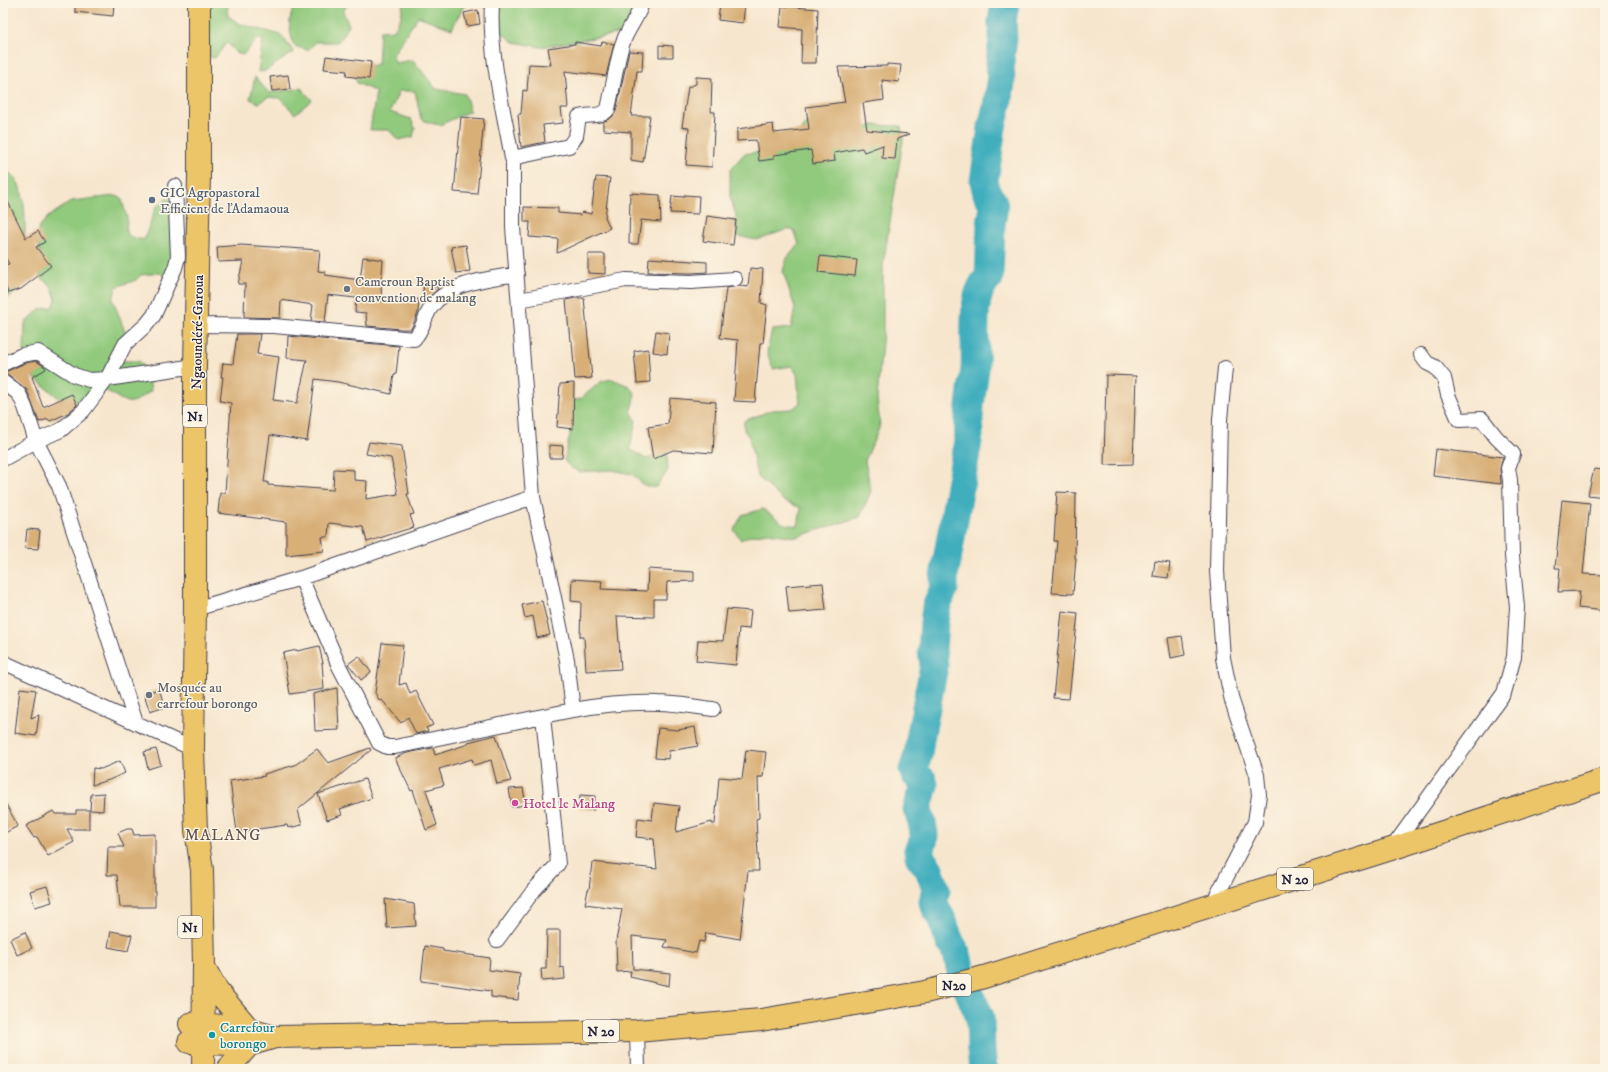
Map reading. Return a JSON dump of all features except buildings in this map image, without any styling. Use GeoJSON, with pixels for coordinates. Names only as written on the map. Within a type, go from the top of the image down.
{"type":"FeatureCollection","features":[{"type":"Feature","properties":{"kind":"highway","name":"Ngaoundéré-Garoua"},"geometry":{"type":"LineString","coordinates":[[188,1069],[196,1033],[204,966],[202,870],[196,830],[192,749],[195,609],[199,3]]}},
{"type":"Feature","properties":{"kind":"highway","name":"N 20"},"geometry":{"type":"LineString","coordinates":[[984,977],[1391,849],[1605,779]]}},
{"type":"Feature","properties":{"kind":"highway","name":"Ngaoundéré-Garoua"},"geometry":{"type":"LineString","coordinates":[[196,830],[190,878],[196,1033],[203,1069]]}},
{"type":"Feature","properties":{"kind":"highway"},"geometry":{"type":"LineString","coordinates":[[204,966],[218,992],[249,1037],[228,1069]]}},
{"type":"Feature","properties":{"kind":"highway","name":"N20"},"geometry":{"type":"LineString","coordinates":[[925,992],[984,977]]}},
{"type":"Feature","properties":{"kind":"highway","name":"N 20"},"geometry":{"type":"LineString","coordinates":[[196,1033],[249,1037],[275,1037],[637,1031],[761,1020],[925,992]]}},
{"type":"Feature","properties":{"kind":"street"},"geometry":{"type":"LineString","coordinates":[[492,3],[490,27],[494,60],[512,158],[514,159],[514,227],[533,497],[567,660],[573,710]]}},
{"type":"Feature","properties":{"kind":"street"},"geometry":{"type":"LineString","coordinates":[[512,158],[569,146],[576,136],[579,117],[602,114],[606,112],[608,109],[622,45],[628,29],[640,12],[642,3]]}},
{"type":"Feature","properties":{"kind":"street"},"geometry":{"type":"LineString","coordinates":[[3,459],[36,441],[61,430],[72,422],[83,411],[107,379],[126,344],[147,324],[154,315],[175,268],[178,257],[174,186]]}},
{"type":"Feature","properties":{"kind":"street"},"geometry":{"type":"LineString","coordinates":[[197,326],[274,326],[414,339],[418,336],[430,309],[439,298],[474,282],[517,274]]}},
{"type":"Feature","properties":{"kind":"street"},"geometry":{"type":"LineString","coordinates":[[519,300],[626,280],[679,282],[735,279]]}},
{"type":"Feature","properties":{"kind":"street"},"geometry":{"type":"LineString","coordinates":[[3,364],[22,354],[38,352],[74,375],[89,380],[107,379],[196,366]]}},
{"type":"Feature","properties":{"kind":"street"},"geometry":{"type":"LineString","coordinates":[[1391,849],[1504,693],[1514,657],[1518,607],[1512,556],[1510,480],[1508,468],[1513,454],[1496,437],[1482,419],[1459,420],[1448,395],[1444,378],[1435,367],[1427,363],[1421,355]]}},
{"type":"Feature","properties":{"kind":"street"},"geometry":{"type":"LineString","coordinates":[[1212,905],[1254,822],[1259,795],[1257,775],[1232,701],[1223,658],[1217,571],[1220,419],[1225,368]]}},
{"type":"Feature","properties":{"kind":"street"},"geometry":{"type":"LineString","coordinates":[[3,382],[19,394],[25,407],[36,441],[59,486],[136,723]]}},
{"type":"Feature","properties":{"kind":"street"},"geometry":{"type":"LineString","coordinates":[[195,609],[301,578],[533,497]]}},
{"type":"Feature","properties":{"kind":"street"},"geometry":{"type":"LineString","coordinates":[[301,578],[339,666],[379,743],[387,747],[395,747],[602,705],[659,703],[713,709]]}},
{"type":"Feature","properties":{"kind":"street"},"geometry":{"type":"LineString","coordinates":[[3,662],[192,749]]}},
{"type":"Feature","properties":{"kind":"street"},"geometry":{"type":"LineString","coordinates":[[497,940],[534,890],[558,864],[543,716]]}},
{"type":"Feature","properties":{"kind":"street"},"geometry":{"type":"LineString","coordinates":[[637,1031],[638,1069]]}},
{"type":"Feature","properties":{"kind":"green space"},"geometry":{"type":"Polygon","coordinates":[[[205,3],[230,3],[227,9],[228,16],[240,24],[281,35],[294,52],[265,71],[258,72],[263,39],[257,39],[243,55],[236,53],[227,42],[215,58],[209,57],[205,3]]]}},
{"type":"Feature","properties":{"kind":"green space"},"geometry":{"type":"Polygon","coordinates":[[[296,3],[348,3],[343,12],[349,25],[338,42],[316,42],[308,50],[294,46],[290,20],[296,3]]]}},
{"type":"Feature","properties":{"kind":"green space"},"geometry":{"type":"Polygon","coordinates":[[[403,3],[470,3],[463,7],[452,29],[418,16],[393,55],[395,63],[413,60],[436,89],[465,94],[470,111],[440,125],[430,123],[421,119],[415,91],[399,91],[390,112],[411,119],[415,128],[413,137],[398,140],[389,130],[370,130],[376,92],[357,83],[352,70],[378,64],[380,31],[394,30],[401,17],[403,3]]]}},
{"type":"Feature","properties":{"kind":"green space"},"geometry":{"type":"Polygon","coordinates":[[[492,3],[644,3],[635,31],[541,47],[514,42],[493,26],[492,3]]]}},
{"type":"Feature","properties":{"kind":"green space"},"geometry":{"type":"Polygon","coordinates":[[[255,77],[269,93],[301,88],[312,100],[295,114],[280,98],[268,97],[259,103],[250,99],[255,77]]]}},
{"type":"Feature","properties":{"kind":"green space"},"geometry":{"type":"Polygon","coordinates":[[[814,117],[864,129],[872,125],[901,126],[903,140],[883,265],[883,330],[877,399],[880,426],[865,461],[871,491],[860,517],[796,537],[768,533],[749,536],[741,540],[734,530],[742,515],[763,509],[784,524],[798,526],[801,508],[784,501],[757,476],[749,437],[744,430],[744,421],[772,410],[792,409],[800,403],[797,374],[792,366],[773,369],[767,352],[772,330],[791,328],[795,308],[783,271],[787,258],[799,244],[794,231],[788,229],[757,240],[737,236],[736,215],[730,197],[730,170],[744,154],[802,146],[803,126],[814,117]]]}},
{"type":"Feature","properties":{"kind":"green space"},"geometry":{"type":"Polygon","coordinates":[[[3,170],[14,176],[20,188],[24,204],[25,222],[20,288],[10,297],[3,299],[3,170]]]}},
{"type":"Feature","properties":{"kind":"green space"},"geometry":{"type":"Polygon","coordinates":[[[114,196],[121,197],[127,218],[126,232],[131,237],[144,240],[156,207],[167,198],[172,201],[176,248],[168,281],[161,273],[141,275],[136,280],[116,287],[113,300],[125,332],[115,361],[139,361],[148,371],[151,391],[138,400],[129,402],[120,399],[107,391],[93,394],[76,406],[69,406],[34,378],[24,351],[25,323],[40,309],[53,307],[56,300],[51,286],[40,277],[41,256],[37,241],[39,227],[48,217],[72,201],[114,196]]]}},
{"type":"Feature","properties":{"kind":"green space"},"geometry":{"type":"Polygon","coordinates":[[[612,379],[629,386],[635,393],[631,411],[636,421],[630,449],[646,459],[665,452],[667,454],[668,470],[656,487],[646,487],[632,474],[612,470],[581,472],[571,468],[564,461],[573,421],[570,401],[580,399],[602,381],[612,379]]]}},
{"type":"Feature","properties":{"kind":"waterway"},"geometry":{"type":"LineString","coordinates":[[983,1069],[980,1017],[962,976],[957,954],[950,942],[942,920],[933,902],[936,889],[929,869],[919,856],[918,851],[923,842],[924,835],[917,810],[924,785],[923,781],[915,774],[913,770],[918,755],[934,666],[932,650],[936,608],[944,588],[944,577],[969,435],[969,409],[975,368],[976,307],[978,295],[982,285],[989,278],[991,224],[994,207],[993,202],[987,194],[984,181],[992,127],[1001,83],[1000,62],[1003,39],[1002,22],[1005,3]]}},
{"type":"Feature","properties":{"kind":"place","name":"GIC Agropastoral Efficient de ľAdamaoua"},"geometry":{"type":"Point","coordinates":[152,200]}},
{"type":"Feature","properties":{"kind":"place","name":"Cameroun Baptist convention de malang"},"geometry":{"type":"Point","coordinates":[347,289]}},
{"type":"Feature","properties":{"kind":"place","name":"Mosquée au carrefour borongo"},"geometry":{"type":"Point","coordinates":[149,695]}},
{"type":"Feature","properties":{"kind":"place","name":"Hotel le Malang"},"geometry":{"type":"Point","coordinates":[515,803]}},
{"type":"Feature","properties":{"kind":"place","name":"Carrefour borongo"},"geometry":{"type":"Point","coordinates":[212,1035]}},
{"type":"Feature","properties":{"kind":"district","name":"MALANG"},"geometry":{"type":"Point","coordinates":[223,834]}}]}
